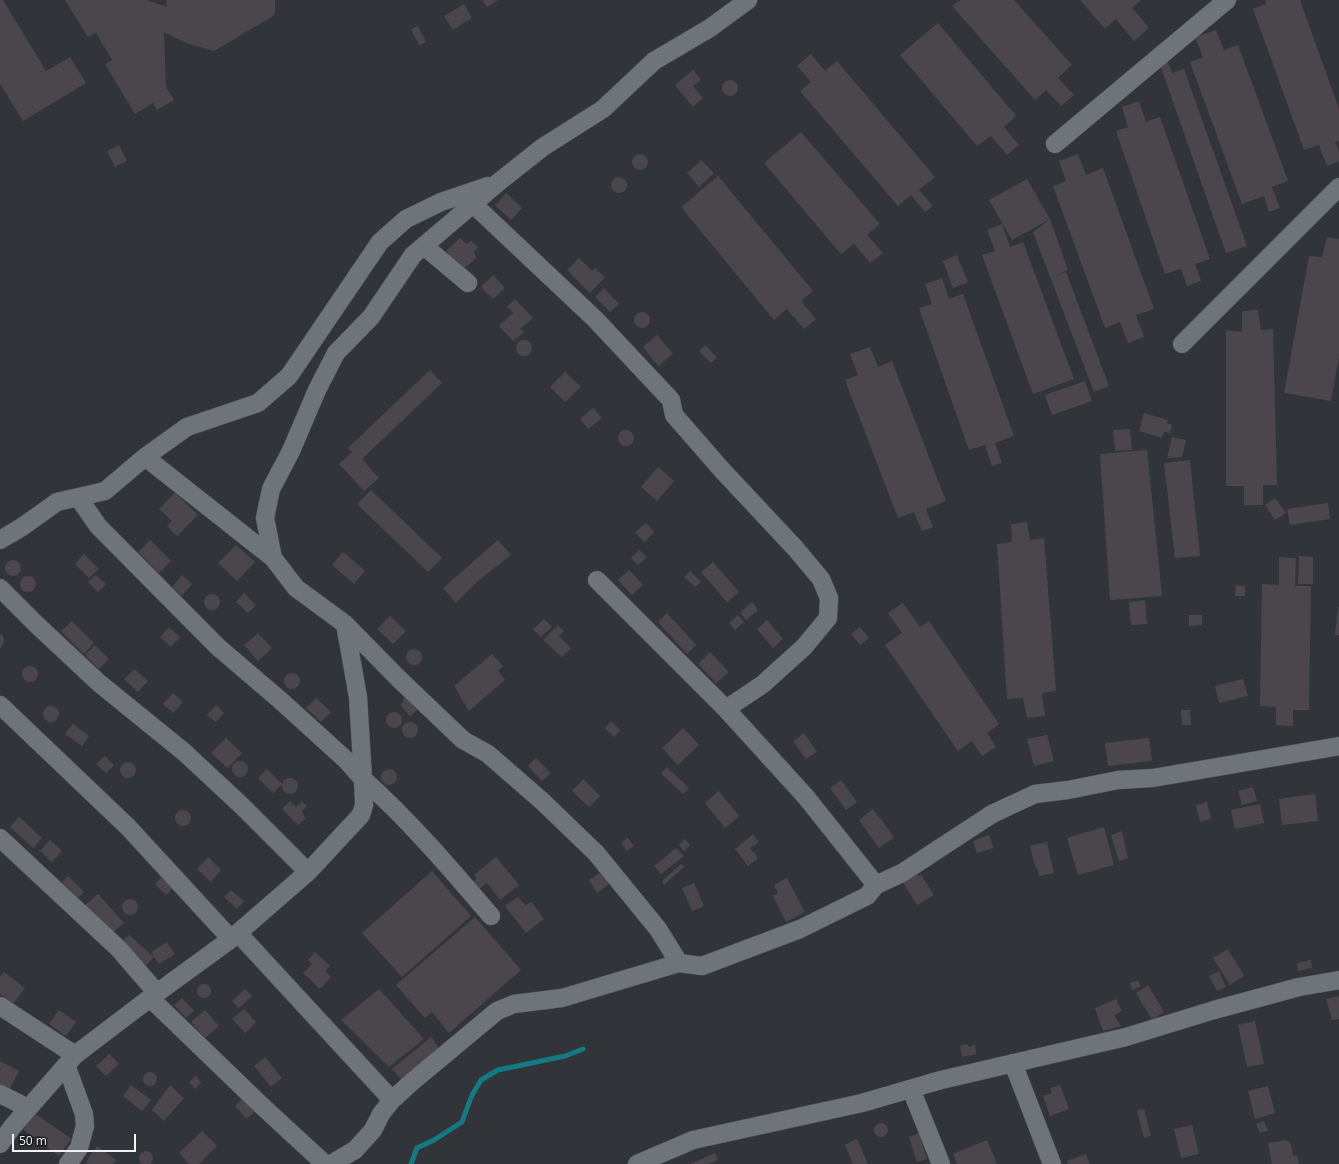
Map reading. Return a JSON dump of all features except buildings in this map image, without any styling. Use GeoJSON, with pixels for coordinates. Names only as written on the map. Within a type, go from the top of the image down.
{"type":"FeatureCollection","features":[{"type":"Feature","properties":{"kind":"street"},"geometry":{"type":"LineString","coordinates":[[273,558],[265,518],[272,489],[291,451],[317,390],[336,353],[371,317],[413,255],[543,147],[603,109],[654,61],[710,28],[748,0]]}},
{"type":"Feature","properties":{"kind":"street"},"geometry":{"type":"LineString","coordinates":[[1055,144],[1227,0]]}},
{"type":"Feature","properties":{"kind":"street"},"geometry":{"type":"LineString","coordinates":[[0,540],[22,527],[56,502],[105,490],[145,457],[188,427],[258,403],[289,376],[380,242],[406,219],[441,202],[500,182]]}},
{"type":"Feature","properties":{"kind":"street"},"geometry":{"type":"LineString","coordinates":[[1182,344],[1337,192]]}},
{"type":"Feature","properties":{"kind":"street"},"geometry":{"type":"LineString","coordinates":[[473,204],[595,319],[671,400],[674,415],[722,470],[795,548],[821,579],[829,598],[828,618],[804,648],[763,684],[726,709]]}},
{"type":"Feature","properties":{"kind":"street"},"geometry":{"type":"LineString","coordinates":[[424,246],[468,283]]}},
{"type":"Feature","properties":{"kind":"street"},"geometry":{"type":"LineString","coordinates":[[145,457],[273,558],[296,588],[345,624],[399,679],[463,740],[488,754],[542,801],[596,853],[658,929],[679,963]]}},
{"type":"Feature","properties":{"kind":"street"},"geometry":{"type":"LineString","coordinates":[[78,497],[98,526],[218,647],[345,759],[363,779],[382,796],[437,853],[491,916]]}},
{"type":"Feature","properties":{"kind":"street"},"geometry":{"type":"LineString","coordinates":[[597,580],[726,709],[806,797],[876,885]]}},
{"type":"Feature","properties":{"kind":"street"},"geometry":{"type":"LineString","coordinates":[[0,588],[99,683],[184,752],[242,806],[308,872]]}},
{"type":"Feature","properties":{"kind":"street"},"geometry":{"type":"LineString","coordinates":[[0,1144],[28,1108],[71,1060],[153,995],[234,936],[308,872],[361,815],[364,805],[358,697],[345,624]]}},
{"type":"Feature","properties":{"kind":"street"},"geometry":{"type":"LineString","coordinates":[[0,705],[128,827],[392,1100]]}},
{"type":"Feature","properties":{"kind":"street"},"geometry":{"type":"LineString","coordinates":[[331,1164],[355,1150],[373,1130],[381,1114],[392,1100],[497,1011],[514,1004],[562,998],[679,963],[702,966],[800,929],[867,896],[876,885],[902,873],[992,814],[1035,794],[1068,790],[1118,780],[1160,777],[1339,746]]}},
{"type":"Feature","properties":{"kind":"street"},"geometry":{"type":"LineString","coordinates":[[0,838],[119,949],[153,995],[262,1106],[325,1164]]}},
{"type":"Feature","properties":{"kind":"street"},"geometry":{"type":"LineString","coordinates":[[637,1164],[693,1140],[862,1103],[941,1080],[1126,1037],[1214,1010],[1299,987],[1339,980]]}},
{"type":"Feature","properties":{"kind":"street"},"geometry":{"type":"LineString","coordinates":[[0,1006],[71,1060],[84,1114],[85,1126],[79,1148],[68,1164]]}},
{"type":"Feature","properties":{"kind":"street"},"geometry":{"type":"LineString","coordinates":[[1013,1063],[1052,1164]]}},
{"type":"Feature","properties":{"kind":"street"},"geometry":{"type":"LineString","coordinates":[[911,1089],[941,1164]]}},
{"type":"Feature","properties":{"kind":"street"},"geometry":{"type":"LineString","coordinates":[[0,1094],[28,1108]]}},
{"type":"Feature","properties":{"kind":"waterway"},"geometry":{"type":"LineString","coordinates":[[411,1164],[417,1148],[434,1140],[462,1122],[472,1095],[481,1080],[498,1070],[565,1056],[583,1049]]}}]}
